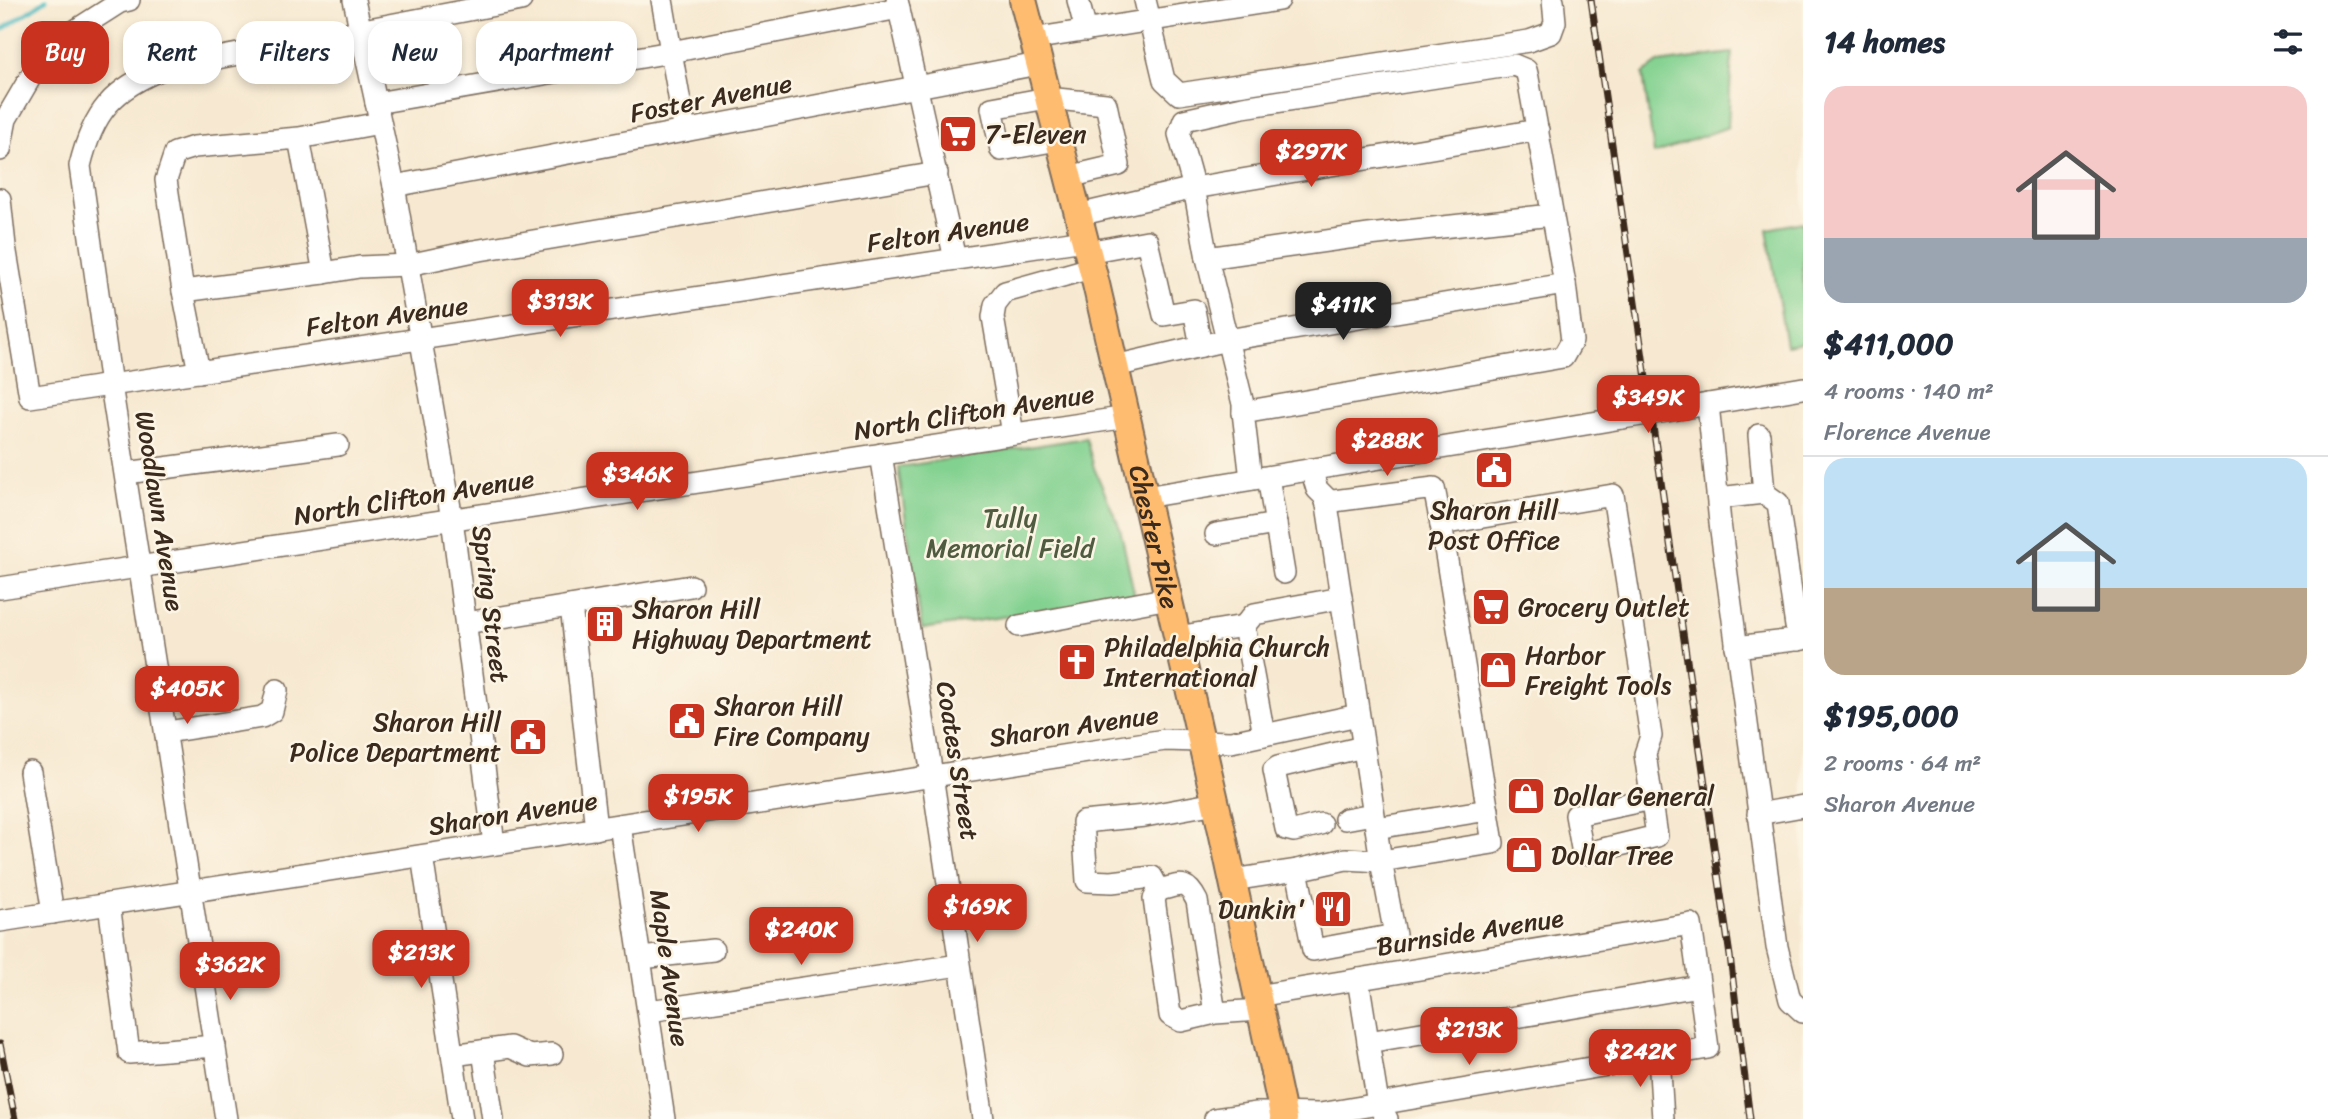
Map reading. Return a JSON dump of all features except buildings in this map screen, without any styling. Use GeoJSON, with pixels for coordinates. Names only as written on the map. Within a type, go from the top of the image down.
{"type":"FeatureCollection","features":[{"type":"Feature","properties":{"kind":"main road","name":"Chester Pike"},"geometry":{"type":"LineString","coordinates":[[1026,1],[1035,52],[1088,253],[1202,741],[1283,1116]]}},
{"type":"Feature","properties":{"kind":"street"},"geometry":{"type":"LineString","coordinates":[[0,150],[6,119],[37,66],[73,32],[120,2],[129,0]]}},
{"type":"Feature","properties":{"kind":"street","name":"Spring Street"},"geometry":{"type":"LineString","coordinates":[[354,0],[394,186],[452,519],[494,844]]}},
{"type":"Feature","properties":{"kind":"street"},"geometry":{"type":"LineString","coordinates":[[359,30],[521,0]]}},
{"type":"Feature","properties":{"kind":"street"},"geometry":{"type":"LineString","coordinates":[[662,0],[685,131]]}},
{"type":"Feature","properties":{"kind":"street"},"geometry":{"type":"LineString","coordinates":[[1078,0],[1086,31]]}},
{"type":"Feature","properties":{"kind":"street","name":"Foster Avenue"},"geometry":{"type":"LineString","coordinates":[[394,186],[917,88],[1035,52],[1147,10],[1279,0]]}},
{"type":"Feature","properties":{"kind":"street"},"geometry":{"type":"LineString","coordinates":[[1147,10],[1164,80],[1179,94],[1189,94],[1529,41],[1551,33],[1555,22],[1553,0]]}},
{"type":"Feature","properties":{"kind":"street"},"geometry":{"type":"LineString","coordinates":[[198,372],[166,180],[175,153],[194,147],[299,138],[378,113],[898,4],[955,259]]}},
{"type":"Feature","properties":{"kind":"street","name":"Woodlawn Avenue"},"geometry":{"type":"LineString","coordinates":[[226,1119],[111,385],[80,166],[87,139],[98,117],[113,98],[144,76],[165,68],[359,30]]}},
{"type":"Feature","properties":{"kind":"street"},"geometry":{"type":"LineString","coordinates":[[1243,412],[1563,357],[1572,341],[1565,284],[1526,70],[1514,65],[1243,107],[1184,120],[1179,134],[1244,404],[1243,412],[1260,478],[1276,524],[1284,573]]}},
{"type":"Feature","properties":{"kind":"street"},"geometry":{"type":"LineString","coordinates":[[1058,140],[1001,150],[992,108],[1047,98],[1106,104],[1119,165],[1068,177]]}},
{"type":"Feature","properties":{"kind":"street"},"geometry":{"type":"LineString","coordinates":[[1078,215],[1194,188],[1538,130]]}},
{"type":"Feature","properties":{"kind":"street"},"geometry":{"type":"LineString","coordinates":[[299,138],[324,274]]}},
{"type":"Feature","properties":{"kind":"street"},"geometry":{"type":"LineString","coordinates":[[183,292],[359,267],[408,265],[474,251],[937,173]]}},
{"type":"Feature","properties":{"kind":"street","name":"Felton Avenue"},"geometry":{"type":"LineString","coordinates":[[0,199],[30,397],[955,259],[1088,253]]}},
{"type":"Feature","properties":{"kind":"street"},"geometry":{"type":"LineString","coordinates":[[1207,258],[1369,235],[1552,215]]}},
{"type":"Feature","properties":{"kind":"street"},"geometry":{"type":"LineString","coordinates":[[1013,435],[993,317],[995,305],[1005,292],[1088,253],[1147,241],[1164,315],[1194,310],[1201,346]]}},
{"type":"Feature","properties":{"kind":"street"},"geometry":{"type":"LineString","coordinates":[[1115,366],[1227,340],[1565,284]]}},
{"type":"Feature","properties":{"kind":"street"},"geometry":{"type":"LineString","coordinates":[[1145,497],[1803,388]]}},
{"type":"Feature","properties":{"kind":"street"},"geometry":{"type":"LineString","coordinates":[[1708,404],[1717,498],[1777,947],[1790,999],[1803,1012]]}},
{"type":"Feature","properties":{"kind":"street","name":"North Clifton Avenue"},"geometry":{"type":"LineString","coordinates":[[0,588],[1127,417]]}},
{"type":"Feature","properties":{"kind":"street"},"geometry":{"type":"LineString","coordinates":[[1759,435],[1765,493]]}},
{"type":"Feature","properties":{"kind":"street"},"geometry":{"type":"LineString","coordinates":[[126,473],[338,445]]}},
{"type":"Feature","properties":{"kind":"street","name":"Coates Street"},"geometry":{"type":"LineString","coordinates":[[881,454],[983,1119]]}},
{"type":"Feature","properties":{"kind":"street"},"geometry":{"type":"LineString","coordinates":[[1297,870],[1313,950],[1395,935],[1363,747],[1326,498],[1317,489],[1311,470]]}},
{"type":"Feature","properties":{"kind":"street"},"geometry":{"type":"LineString","coordinates":[[1233,880],[1346,859],[1381,861],[1493,843],[1434,488],[1326,502]]}},
{"type":"Feature","properties":{"kind":"street"},"geometry":{"type":"LineString","coordinates":[[1717,498],[1765,493],[1778,503],[1800,640],[1736,647]]}},
{"type":"Feature","properties":{"kind":"street"},"geometry":{"type":"LineString","coordinates":[[1441,524],[1613,495],[1651,736],[1645,754],[1651,799]]}},
{"type":"Feature","properties":{"kind":"street"},"geometry":{"type":"LineString","coordinates":[[1216,534],[1276,524]]}},
{"type":"Feature","properties":{"kind":"street"},"geometry":{"type":"LineString","coordinates":[[466,623],[691,586]]}},
{"type":"Feature","properties":{"kind":"street"},"geometry":{"type":"LineString","coordinates":[[1019,626],[1168,598]]}},
{"type":"Feature","properties":{"kind":"street"},"geometry":{"type":"LineString","coordinates":[[1177,636],[1244,626],[1254,614],[1341,598]]}},
{"type":"Feature","properties":{"kind":"street"},"geometry":{"type":"LineString","coordinates":[[570,606],[596,829]]}},
{"type":"Feature","properties":{"kind":"street"},"geometry":{"type":"LineString","coordinates":[[1244,626],[1264,735]]}},
{"type":"Feature","properties":{"kind":"street"},"geometry":{"type":"LineString","coordinates":[[167,732],[261,717],[272,711],[277,690]]}},
{"type":"Feature","properties":{"kind":"street","name":"Sharon Avenue"},"geometry":{"type":"LineString","coordinates":[[0,921],[1165,740],[1231,742],[1359,715]]}},
{"type":"Feature","properties":{"kind":"street"},"geometry":{"type":"LineString","coordinates":[[1321,824],[1294,831],[1286,829],[1274,770],[1363,747]]}},
{"type":"Feature","properties":{"kind":"street"},"geometry":{"type":"LineString","coordinates":[[30,772],[53,913]]}},
{"type":"Feature","properties":{"kind":"street"},"geometry":{"type":"LineString","coordinates":[[1215,1013],[1197,901],[1186,885],[1159,890],[1152,877],[1112,882],[1087,881],[1083,822],[1145,816],[1216,803]]}},
{"type":"Feature","properties":{"kind":"street"},"geometry":{"type":"LineString","coordinates":[[1758,814],[1803,806]]}},
{"type":"Feature","properties":{"kind":"street"},"geometry":{"type":"LineString","coordinates":[[1345,819],[1375,821],[1488,810]]}},
{"type":"Feature","properties":{"kind":"street","name":"Maple Avenue"},"geometry":{"type":"LineString","coordinates":[[620,825],[664,1119]]}},
{"type":"Feature","properties":{"kind":"street"},"geometry":{"type":"LineString","coordinates":[[422,856],[463,1119]]}},
{"type":"Feature","properties":{"kind":"street","name":"Burnside Avenue"},"geometry":{"type":"LineString","coordinates":[[1159,890],[1154,899],[1170,1015],[1181,1021],[1358,979],[1691,924],[1699,986]]}},
{"type":"Feature","properties":{"kind":"street"},"geometry":{"type":"LineString","coordinates":[[109,904],[129,1053],[215,1046]]}},
{"type":"Feature","properties":{"kind":"street"},"geometry":{"type":"LineString","coordinates":[[641,958],[713,950]]}},
{"type":"Feature","properties":{"kind":"street"},"geometry":{"type":"LineString","coordinates":[[649,1011],[959,965]]}},
{"type":"Feature","properties":{"kind":"street"},"geometry":{"type":"LineString","coordinates":[[1358,979],[1383,1111]]}},
{"type":"Feature","properties":{"kind":"street"},"geometry":{"type":"LineString","coordinates":[[1215,1119],[1257,1113],[1283,1116],[1383,1111],[1707,1048],[1699,986],[1368,1042]]}},
{"type":"Feature","properties":{"kind":"street"},"geometry":{"type":"LineString","coordinates":[[453,1055],[510,1047],[530,1056],[552,1054]]}},
{"type":"Feature","properties":{"kind":"street"},"geometry":{"type":"LineString","coordinates":[[483,1051],[493,1119]]}},
{"type":"Feature","properties":{"kind":"street"},"geometry":{"type":"LineString","coordinates":[[1659,1056],[1663,1119]]}},
{"type":"Feature","properties":{"kind":"green space"},"geometry":{"type":"Polygon","coordinates":[[[1732,53],[1728,127],[1654,154],[1643,74],[1658,63],[1732,53]]]}},
{"type":"Feature","properties":{"kind":"green space"},"geometry":{"type":"Polygon","coordinates":[[[1803,222],[1803,342],[1786,345],[1767,229],[1803,222]]]}},
{"type":"Feature","properties":{"kind":"green space","name":"Tully Memorial Field"},"geometry":{"type":"Polygon","coordinates":[[[1086,438],[1094,468],[1120,528],[1135,597],[922,629],[898,467],[1086,438]]]}},
{"type":"Feature","properties":{"kind":"waterway"},"geometry":{"type":"LineString","coordinates":[[0,31],[46,0]]}},
{"type":"Feature","properties":{"kind":"railway"},"geometry":{"type":"LineString","coordinates":[[1591,0],[1730,956],[1750,1119]]}},
{"type":"Feature","properties":{"kind":"railway"},"geometry":{"type":"LineString","coordinates":[[0,1044],[15,1119]]}},
{"type":"Feature","properties":{"kind":"place","name":"7-Eleven"},"geometry":{"type":"Point","coordinates":[958,134]}},
{"type":"Feature","properties":{"kind":"place","name":"Sharon Hill Post Office"},"geometry":{"type":"Point","coordinates":[1494,470]}},
{"type":"Feature","properties":{"kind":"place","name":"Grocery Outlet"},"geometry":{"type":"Point","coordinates":[1491,607]}},
{"type":"Feature","properties":{"kind":"place","name":"Sharon Hill Highway Department"},"geometry":{"type":"Point","coordinates":[605,624]}},
{"type":"Feature","properties":{"kind":"place","name":"Philadelphia Church International"},"geometry":{"type":"Point","coordinates":[1077,662]}},
{"type":"Feature","properties":{"kind":"place","name":"Harbor Freight Tools"},"geometry":{"type":"Point","coordinates":[1498,670]}},
{"type":"Feature","properties":{"kind":"place","name":"Sharon Hill Fire Company"},"geometry":{"type":"Point","coordinates":[687,721]}},
{"type":"Feature","properties":{"kind":"place","name":"Sharon Hill Police Department"},"geometry":{"type":"Point","coordinates":[528,737]}},
{"type":"Feature","properties":{"kind":"place","name":"Dollar General"},"geometry":{"type":"Point","coordinates":[1526,796]}},
{"type":"Feature","properties":{"kind":"place","name":"Dollar Tree"},"geometry":{"type":"Point","coordinates":[1524,855]}},
{"type":"Feature","properties":{"kind":"place","name":"Dunkin'"},"geometry":{"type":"Point","coordinates":[1333,909]}}]}
